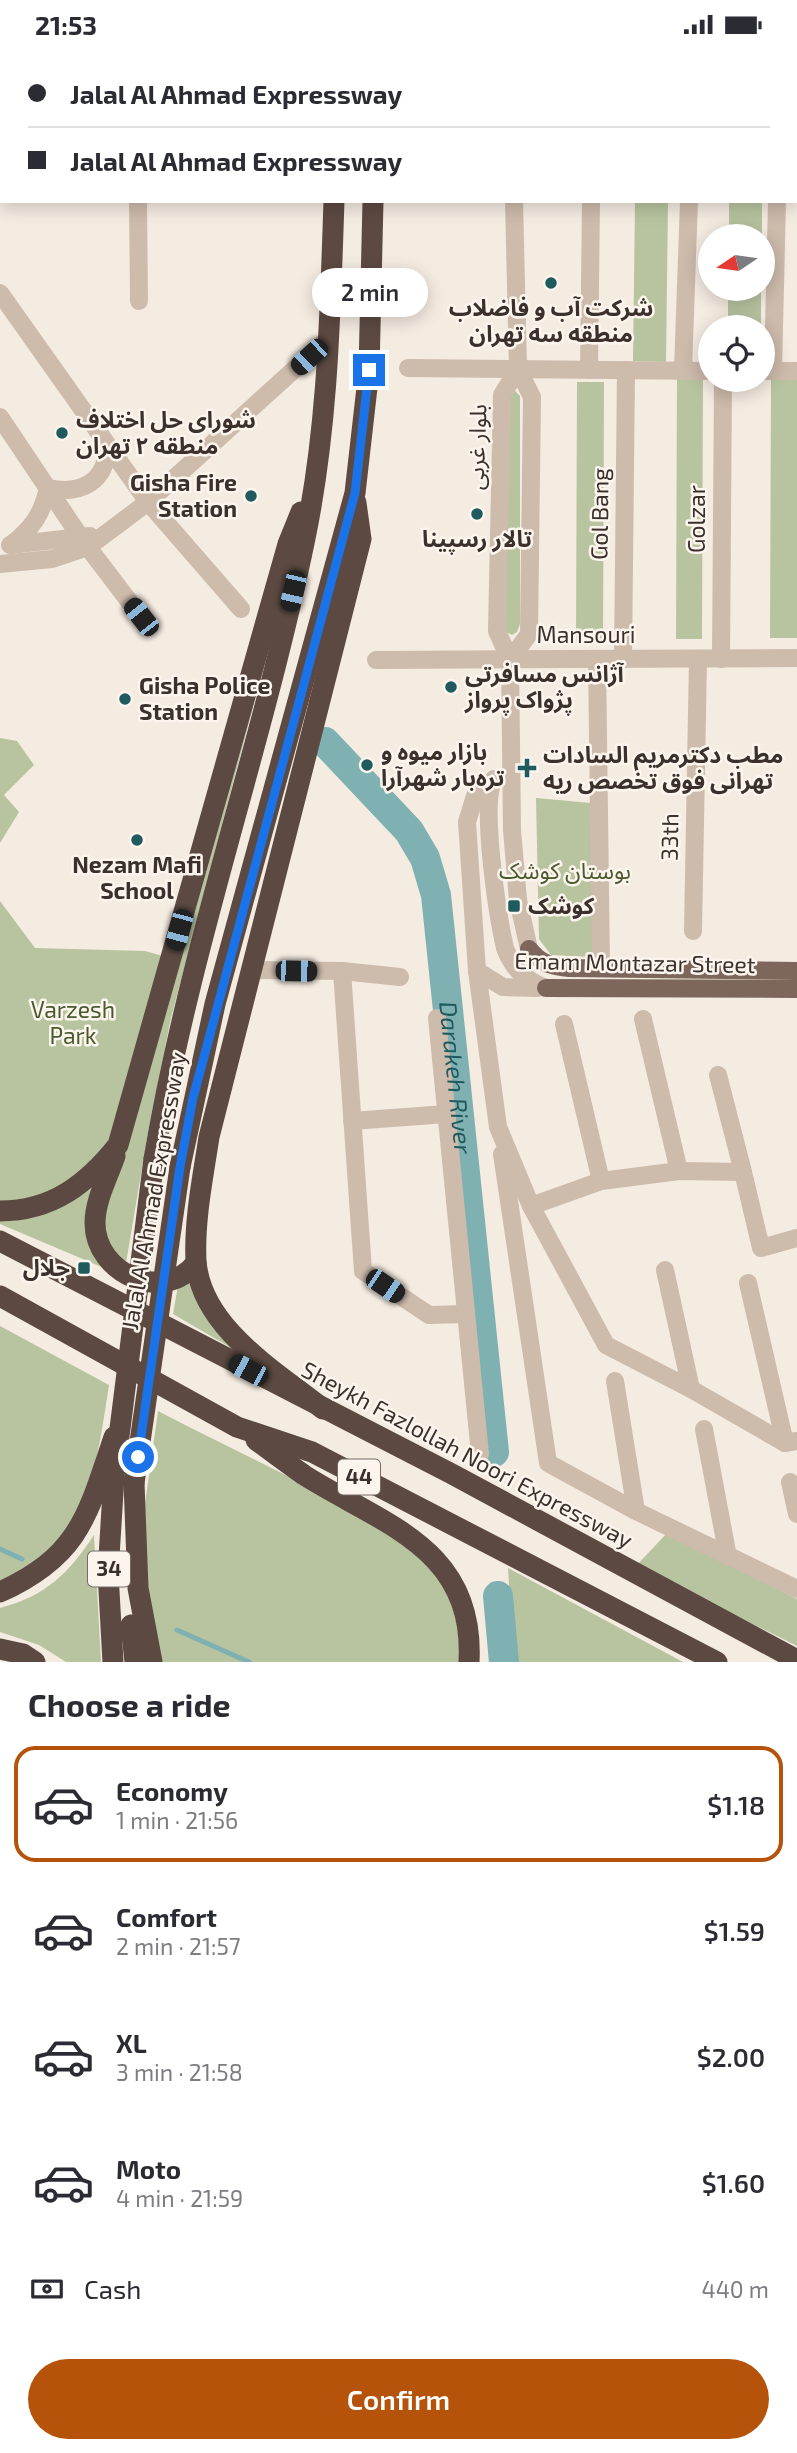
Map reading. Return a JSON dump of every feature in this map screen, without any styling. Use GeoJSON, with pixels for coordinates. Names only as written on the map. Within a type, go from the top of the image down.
{"type":"FeatureCollection","features":[{"type":"Feature","properties":{"kind":"highway","name":"Jalal Al Ahmad Expressway"},"geometry":{"type":"LineString","coordinates":[[114,1662],[108,1573],[114,1476],[154,1159],[183,1014],[287,616],[317,475],[327,394],[334,203]]}},
{"type":"Feature","properties":{"kind":"highway","name":"Jalal Al Ahmad Expressway"},"geometry":{"type":"LineString","coordinates":[[135,1662],[130,1619],[130,1538],[134,1483],[180,1167],[215,1004],[355,493],[369,370],[377,205]]}},
{"type":"Feature","properties":{"kind":"highway"},"geometry":{"type":"LineString","coordinates":[[196,1263],[180,1278],[158,1283],[139,1281],[121,1271],[102,1248],[95,1223],[288,544],[317,475]]}},
{"type":"Feature","properties":{"kind":"highway"},"geometry":{"type":"LineString","coordinates":[[323,1409],[224,1326],[203,1287],[196,1263],[197,1226],[209,1137],[361,539],[355,493]]}},
{"type":"Feature","properties":{"kind":"highway"},"geometry":{"type":"LineString","coordinates":[[0,1211],[36,1206],[65,1195],[90,1178],[118,1145]]}},
{"type":"Feature","properties":{"kind":"highway","name":"Sheykh Fazlollah Noori Expressway"},"geometry":{"type":"LineString","coordinates":[[0,1241],[462,1479],[797,1660]]}},
{"type":"Feature","properties":{"kind":"highway","name":"44"},"geometry":{"type":"LineString","coordinates":[[0,1296],[237,1427],[312,1452],[717,1662]]}},
{"type":"Feature","properties":{"kind":"highway"},"geometry":{"type":"LineString","coordinates":[[0,1592],[23,1582],[54,1559],[80,1531],[120,1419]]}},
{"type":"Feature","properties":{"kind":"highway"},"geometry":{"type":"LineString","coordinates":[[237,1427],[303,1474],[401,1530],[431,1552],[449,1576],[461,1601],[468,1630],[469,1662]]}},
{"type":"Feature","properties":{"kind":"highway"},"geometry":{"type":"LineString","coordinates":[[134,1483],[138,1588],[152,1662]]}},
{"type":"Feature","properties":{"kind":"highway"},"geometry":{"type":"LineString","coordinates":[[0,1649],[23,1654],[35,1662]]}},
{"type":"Feature","properties":{"kind":"main road","name":"Emam Montazar Street"},"geometry":{"type":"LineString","coordinates":[[529,949],[538,960],[550,966],[797,971]]}},
{"type":"Feature","properties":{"kind":"main road","name":"Emam Montazar Street"},"geometry":{"type":"LineString","coordinates":[[546,988],[797,989]]}},
{"type":"Feature","properties":{"kind":"street"},"geometry":{"type":"LineString","coordinates":[[138,203],[138,301]]}},
{"type":"Feature","properties":{"kind":"street"},"geometry":{"type":"LineString","coordinates":[[513,203],[518,369],[532,397],[529,634],[510,660],[510,766],[518,900],[529,949]]}},
{"type":"Feature","properties":{"kind":"street"},"geometry":{"type":"LineString","coordinates":[[589,370],[591,203]]}},
{"type":"Feature","properties":{"kind":"street"},"geometry":{"type":"LineString","coordinates":[[683,370],[689,203]]}},
{"type":"Feature","properties":{"kind":"street"},"geometry":{"type":"LineString","coordinates":[[771,315],[777,203]]}},
{"type":"Feature","properties":{"kind":"street"},"geometry":{"type":"LineString","coordinates":[[0,293],[148,502],[241,609]]}},
{"type":"Feature","properties":{"kind":"street"},"geometry":{"type":"LineString","coordinates":[[0,564],[52,559],[103,533],[148,502],[329,338]]}},
{"type":"Feature","properties":{"kind":"street"},"geometry":{"type":"LineString","coordinates":[[408,368],[698,371]]}},
{"type":"Feature","properties":{"kind":"street","name":"بلوار غربی"},"geometry":{"type":"LineString","coordinates":[[510,660],[497,631],[502,395],[518,369]]}},
{"type":"Feature","properties":{"kind":"street","name":"Gol Bang"},"geometry":{"type":"LineString","coordinates":[[623,659],[626,370]]}},
{"type":"Feature","properties":{"kind":"street"},"geometry":{"type":"LineString","coordinates":[[775,371],[797,371]]}},
{"type":"Feature","properties":{"kind":"street","name":"Golzar"},"geometry":{"type":"LineString","coordinates":[[721,659],[723,392]]}},
{"type":"Feature","properties":{"kind":"street"},"geometry":{"type":"LineString","coordinates":[[0,417],[84,542],[141,617]]}},
{"type":"Feature","properties":{"kind":"street"},"geometry":{"type":"LineString","coordinates":[[48,488],[74,490],[91,483],[104,469],[107,446]]}},
{"type":"Feature","properties":{"kind":"street"},"geometry":{"type":"LineString","coordinates":[[5,545],[35,524],[44,506],[48,488]]}},
{"type":"Feature","properties":{"kind":"street"},"geometry":{"type":"LineString","coordinates":[[5,545],[84,542]]}},
{"type":"Feature","properties":{"kind":"street","name":"Mansouri"},"geometry":{"type":"LineString","coordinates":[[376,660],[797,658]]}},
{"type":"Feature","properties":{"kind":"street"},"geometry":{"type":"LineString","coordinates":[[597,659],[601,968]]}},
{"type":"Feature","properties":{"kind":"street","name":"33th"},"geometry":{"type":"LineString","coordinates":[[693,931],[698,659]]}},
{"type":"Feature","properties":{"kind":"street"},"geometry":{"type":"LineString","coordinates":[[510,766],[475,796],[467,822],[477,971],[548,1463],[636,1511],[797,1589]]}},
{"type":"Feature","properties":{"kind":"street"},"geometry":{"type":"LineString","coordinates":[[492,782],[489,796],[491,843],[505,948],[509,960],[528,982],[546,988]]}},
{"type":"Feature","properties":{"kind":"street"},"geometry":{"type":"LineString","coordinates":[[250,970],[342,971],[400,977]]}},
{"type":"Feature","properties":{"kind":"street"},"geometry":{"type":"LineString","coordinates":[[342,971],[363,1271],[429,1315],[466,1314]]}},
{"type":"Feature","properties":{"kind":"street","name":"Emam Montazar Street"},"geometry":{"type":"LineString","coordinates":[[477,971],[492,983],[503,987],[546,988]]}},
{"type":"Feature","properties":{"kind":"street"},"geometry":{"type":"LineString","coordinates":[[437,1018],[480,1454]]}},
{"type":"Feature","properties":{"kind":"street"},"geometry":{"type":"LineString","coordinates":[[643,1019],[678,1171]]}},
{"type":"Feature","properties":{"kind":"street"},"geometry":{"type":"LineString","coordinates":[[564,1024],[601,1181]]}},
{"type":"Feature","properties":{"kind":"street"},"geometry":{"type":"LineString","coordinates":[[718,1075],[761,1248],[797,1238]]}},
{"type":"Feature","properties":{"kind":"street"},"geometry":{"type":"LineString","coordinates":[[352,1121],[446,1114]]}},
{"type":"Feature","properties":{"kind":"street"},"geometry":{"type":"LineString","coordinates":[[498,1127],[531,1206],[606,1345],[791,1442]]}},
{"type":"Feature","properties":{"kind":"street"},"geometry":{"type":"LineString","coordinates":[[531,1206],[601,1181],[678,1171],[743,1172]]}},
{"type":"Feature","properties":{"kind":"street"},"geometry":{"type":"LineString","coordinates":[[665,1270],[691,1388]]}},
{"type":"Feature","properties":{"kind":"street"},"geometry":{"type":"LineString","coordinates":[[748,1283],[791,1442]]}},
{"type":"Feature","properties":{"kind":"street"},"geometry":{"type":"LineString","coordinates":[[615,1381],[636,1511]]}},
{"type":"Feature","properties":{"kind":"street"},"geometry":{"type":"LineString","coordinates":[[704,1429],[729,1557]]}},
{"type":"Feature","properties":{"kind":"street"},"geometry":{"type":"LineString","coordinates":[[790,1482],[797,1514]]}},
{"type":"Feature","properties":{"kind":"green space"},"geometry":{"type":"Polygon","coordinates":[[[635,203],[668,203],[666,362],[633,361],[635,203]]]}},
{"type":"Feature","properties":{"kind":"green space"},"geometry":{"type":"Polygon","coordinates":[[[729,203],[762,203],[762,224],[729,224],[729,203]]]}},
{"type":"Feature","properties":{"kind":"green space"},"geometry":{"type":"Polygon","coordinates":[[[728,301],[761,301],[761,315],[728,315],[728,301]]]}},
{"type":"Feature","properties":{"kind":"green space"},"geometry":{"type":"Polygon","coordinates":[[[775,377],[797,378],[797,638],[770,638],[771,392],[775,392],[775,377]]]}},
{"type":"Feature","properties":{"kind":"green space"},"geometry":{"type":"Polygon","coordinates":[[[677,378],[698,379],[698,392],[703,392],[702,639],[676,639],[677,378]]]}},
{"type":"Feature","properties":{"kind":"green space"},"geometry":{"type":"Polygon","coordinates":[[[577,382],[604,382],[603,642],[576,642],[577,382]]]}},
{"type":"Feature","properties":{"kind":"green space"},"geometry":{"type":"Polygon","coordinates":[[[514,390],[520,396],[520,624],[517,632],[512,635],[506,632],[507,398],[514,390]]]}},
{"type":"Feature","properties":{"kind":"green space"},"geometry":{"type":"Polygon","coordinates":[[[298,537],[171,1018],[125,1269],[111,1256],[101,1212],[136,1119],[298,537]]]}},
{"type":"Feature","properties":{"kind":"green space"},"geometry":{"type":"Polygon","coordinates":[[[0,738],[17,741],[34,765],[4,795],[19,812],[0,843],[0,738]]]}},
{"type":"Feature","properties":{"kind":"green space","name":"بوستان کوشک"},"geometry":{"type":"Polygon","coordinates":[[[536,798],[591,803],[593,957],[551,955],[539,939],[536,798]]]}},
{"type":"Feature","properties":{"kind":"green space","name":"Varzesh Park"},"geometry":{"type":"Polygon","coordinates":[[[0,901],[35,948],[145,951],[163,956],[111,1140],[60,1192],[0,1203],[0,901]]]}},
{"type":"Feature","properties":{"kind":"green space"},"geometry":{"type":"Polygon","coordinates":[[[95,1185],[104,1268],[0,1224],[0,1219],[62,1205],[95,1185]]]}},
{"type":"Feature","properties":{"kind":"green space"},"geometry":{"type":"Polygon","coordinates":[[[192,1282],[247,1357],[173,1314],[178,1286],[192,1282]]]}},
{"type":"Feature","properties":{"kind":"green space"},"geometry":{"type":"Polygon","coordinates":[[[0,1326],[109,1385],[97,1456],[83,1500],[73,1521],[42,1558],[0,1583],[0,1326]]]}},
{"type":"Feature","properties":{"kind":"green space"},"geometry":{"type":"Polygon","coordinates":[[[158,1411],[323,1495],[416,1551],[431,1567],[446,1591],[458,1632],[459,1662],[161,1662],[145,1596],[143,1518],[158,1411]]]}},
{"type":"Feature","properties":{"kind":"green space"},"geometry":{"type":"Polygon","coordinates":[[[667,1533],[797,1599],[797,1646],[636,1566],[667,1533]]]}},
{"type":"Feature","properties":{"kind":"green space"},"geometry":{"type":"Polygon","coordinates":[[[94,1535],[101,1662],[66,1662],[39,1645],[0,1632],[0,1608],[31,1597],[55,1581],[75,1561],[94,1535]]]}},
{"type":"Feature","properties":{"kind":"green space"},"geometry":{"type":"Polygon","coordinates":[[[508,1568],[683,1662],[514,1662],[508,1568]]]}},
{"type":"Feature","properties":{"kind":"waterway","name":"Darakeh River"},"geometry":{"type":"LineString","coordinates":[[325,742],[409,831],[425,858],[436,895],[494,1452]]}},
{"type":"Feature","properties":{"kind":"waterway"},"geometry":{"type":"LineString","coordinates":[[0,1549],[22,1559]]}},
{"type":"Feature","properties":{"kind":"waterway","name":"Darakeh River"},"geometry":{"type":"LineString","coordinates":[[498,1596],[504,1662]]}},
{"type":"Feature","properties":{"kind":"waterway"},"geometry":{"type":"LineString","coordinates":[[177,1630],[249,1662]]}},
{"type":"Feature","properties":{"kind":"place","name":"شرکت آب و فاضلاب منطقه سه تهران"},"geometry":{"type":"Point","coordinates":[551,283]}},
{"type":"Feature","properties":{"kind":"place","name":"شورای حل اختلاف منطقه ۲ تهران"},"geometry":{"type":"Point","coordinates":[62,433]}},
{"type":"Feature","properties":{"kind":"place","name":"Gisha Fire Station"},"geometry":{"type":"Point","coordinates":[251,496]}},
{"type":"Feature","properties":{"kind":"place","name":"تالار رسپینا"},"geometry":{"type":"Point","coordinates":[477,514]}},
{"type":"Feature","properties":{"kind":"place","name":"آژانس مسافرتی پژواک پرواز"},"geometry":{"type":"Point","coordinates":[451,687]}},
{"type":"Feature","properties":{"kind":"place","name":"Gisha Police Station"},"geometry":{"type":"Point","coordinates":[125,699]}},
{"type":"Feature","properties":{"kind":"place","name":"بازار میوه و تره‌بار شهرآرا"},"geometry":{"type":"Point","coordinates":[367,765]}},
{"type":"Feature","properties":{"kind":"place","name":"مطب دكترمريم السادات تهرانی فوق تخصص ریه"},"geometry":{"type":"Point","coordinates":[527,768]}},
{"type":"Feature","properties":{"kind":"place","name":"Nezam Mafi School"},"geometry":{"type":"Point","coordinates":[137,840]}},
{"type":"Feature","properties":{"kind":"place","name":"کوشک"},"geometry":{"type":"Point","coordinates":[514,906]}},
{"type":"Feature","properties":{"kind":"place","name":"جلال"},"geometry":{"type":"Point","coordinates":[84,1268]}},
{"type":"Feature","properties":{"kind":"route"},"geometry":{"type":"LineString","coordinates":[[138,1457],[180,1167],[193,1098],[215,1004],[355,493],[369,370]]}}]}
